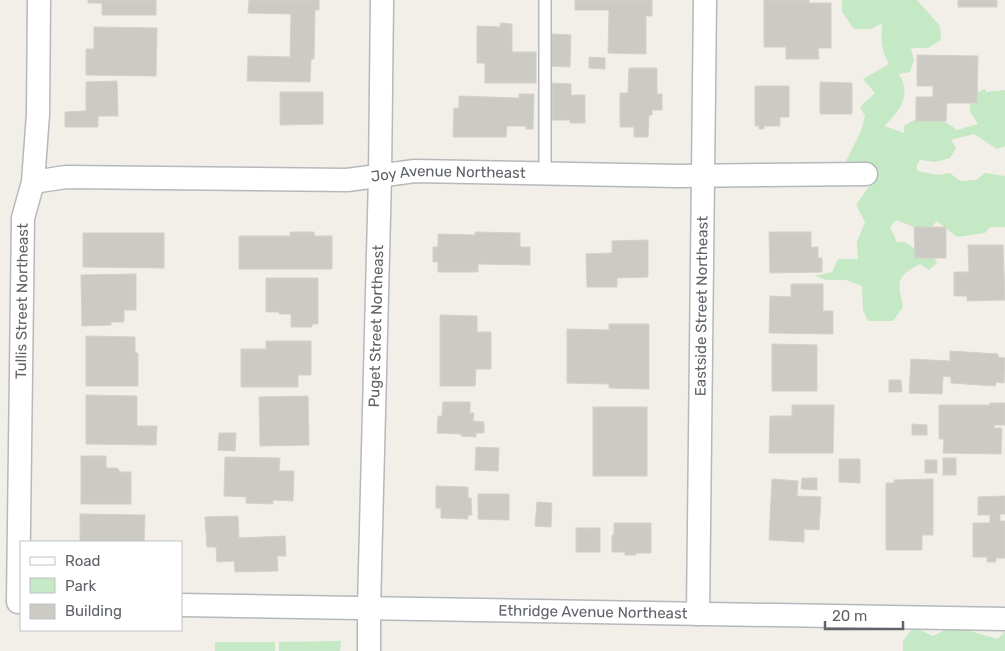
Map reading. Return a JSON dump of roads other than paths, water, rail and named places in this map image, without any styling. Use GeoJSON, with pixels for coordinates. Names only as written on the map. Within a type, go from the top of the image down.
{"type":"FeatureCollection","features":[{"type":"Feature","properties":{"kind":"street","name":"Tullis Street Northeast"},"geometry":{"type":"LineString","coordinates":[[13,602],[23,218],[33,182],[38,114],[39,0]]}},
{"type":"Feature","properties":{"kind":"street","name":"Puget Street Northeast"},"geometry":{"type":"LineString","coordinates":[[369,651],[380,176],[382,0]]}},
{"type":"Feature","properties":{"kind":"street","name":"Eastside Street Northeast"},"geometry":{"type":"LineString","coordinates":[[698,614],[705,0]]}},
{"type":"Feature","properties":{"kind":"street","name":"Joy Avenue Northeast"},"geometry":{"type":"LineString","coordinates":[[33,182],[66,177],[347,180],[415,171],[702,175],[866,174]]}},
{"type":"Feature","properties":{"kind":"street","name":"Ethridge Avenue Northeast"},"geometry":{"type":"LineString","coordinates":[[182,605],[1005,619]]}},
{"type":"Feature","properties":{"kind":"lane"},"geometry":{"type":"LineString","coordinates":[[545,0],[545,173]]}}]}
